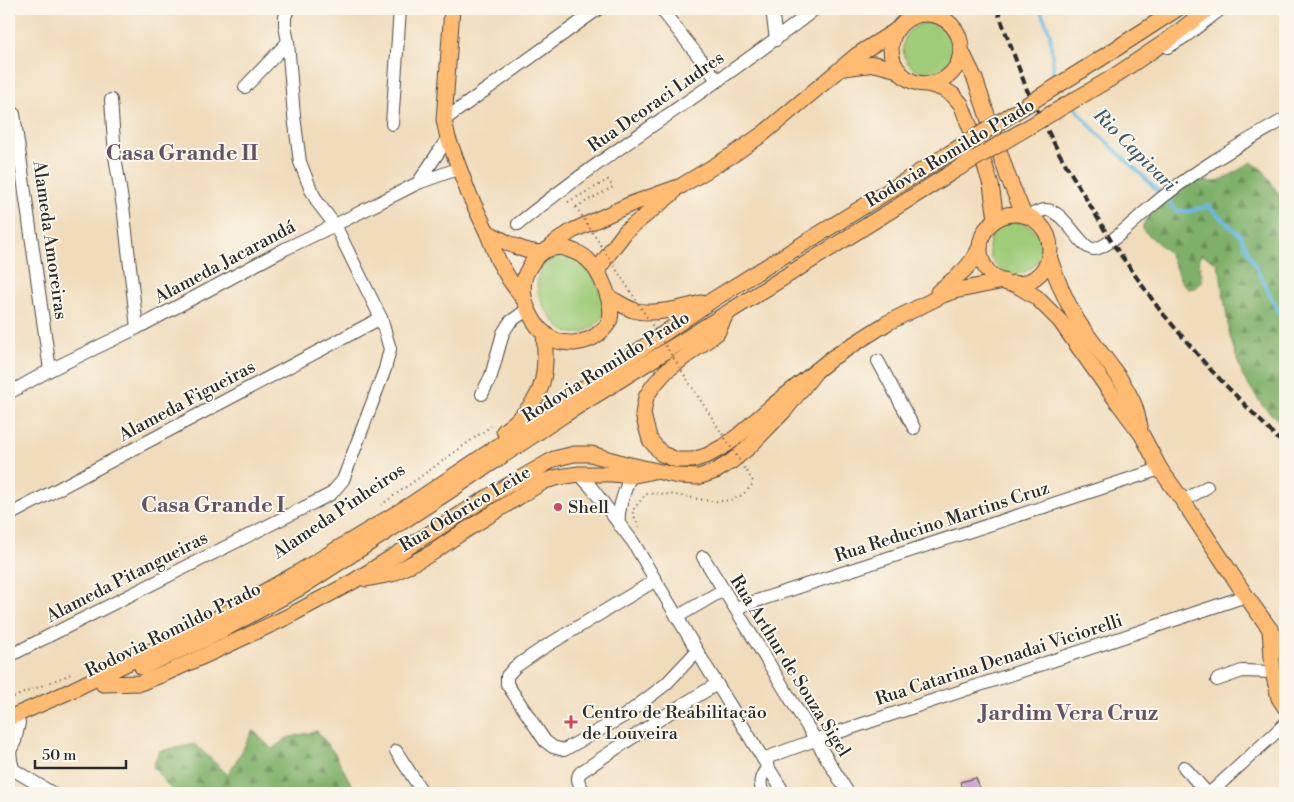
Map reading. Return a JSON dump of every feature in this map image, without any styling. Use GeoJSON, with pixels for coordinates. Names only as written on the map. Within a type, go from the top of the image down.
{"type":"FeatureCollection","features":[{"type":"Feature","properties":{"kind":"main road"},"geometry":{"type":"LineString","coordinates":[[452,9],[444,120],[448,138],[498,260],[534,321],[544,333],[555,340],[568,343],[593,339],[610,321],[611,308],[608,297],[597,271],[588,260],[573,250],[561,247],[545,251],[528,252],[487,232]]}},
{"type":"Feature","properties":{"kind":"main road"},"geometry":{"type":"LineString","coordinates":[[903,9],[891,41],[890,51],[893,61],[898,70],[911,81],[928,84],[948,92],[961,104],[985,166],[991,186],[996,219]]}},
{"type":"Feature","properties":{"kind":"main road","name":"Rodovia Romildo Prado"},"geometry":{"type":"LineString","coordinates":[[12,723],[66,693],[201,628],[410,505],[714,299],[950,153],[1177,9]]}},
{"type":"Feature","properties":{"kind":"main road","name":"Rodovia Romildo Prado"},"geometry":{"type":"LineString","coordinates":[[12,723],[208,638],[300,588],[564,415],[954,171],[1113,77],[1168,40],[1208,9]]}},
{"type":"Feature","properties":{"kind":"main road"},"geometry":{"type":"LineString","coordinates":[[597,271],[626,231],[681,186],[764,134],[857,55],[910,17],[922,13],[946,15],[958,34],[962,50],[975,79],[1008,177],[1026,215]]}},
{"type":"Feature","properties":{"kind":"main road"},"geometry":{"type":"LineString","coordinates":[[928,84],[941,81],[951,74],[958,63],[962,50]]}},
{"type":"Feature","properties":{"kind":"main road"},"geometry":{"type":"LineString","coordinates":[[842,68],[875,64],[898,70]]}},
{"type":"Feature","properties":{"kind":"main road"},"geometry":{"type":"LineString","coordinates":[[526,305],[523,288],[525,275],[532,263],[556,242],[572,231],[610,213],[681,186]]}},
{"type":"Feature","properties":{"kind":"main road"},"geometry":{"type":"LineString","coordinates":[[726,314],[717,333],[666,371],[646,396],[643,414],[650,440],[662,454],[677,460],[693,460],[726,446],[832,358],[887,323],[954,291],[1008,282],[1025,282],[1036,276],[1044,268],[1049,256],[1050,244],[1046,232],[1038,222],[1026,215],[1005,215],[996,219],[982,236],[975,258],[967,268],[922,306]]}},
{"type":"Feature","properties":{"kind":"main road"},"geometry":{"type":"LineString","coordinates":[[980,247],[986,268],[994,276],[1036,298],[1060,321],[1142,434],[1160,469],[1184,501],[1246,596],[1285,650]]}},
{"type":"Feature","properties":{"kind":"main road"},"geometry":{"type":"LineString","coordinates":[[1049,256],[1063,296],[1129,395],[1135,407],[1142,434]]}},
{"type":"Feature","properties":{"kind":"main road"},"geometry":{"type":"LineString","coordinates":[[608,297],[635,310],[657,312],[684,308],[714,299]]}},
{"type":"Feature","properties":{"kind":"main road"},"geometry":{"type":"LineString","coordinates":[[410,505],[448,473],[516,422],[530,408],[545,375],[544,333]]}},
{"type":"Feature","properties":{"kind":"main road"},"geometry":{"type":"LineString","coordinates":[[103,684],[140,683],[164,674],[287,617],[354,581],[488,497],[554,460],[574,454],[591,454],[678,476],[698,477],[716,471],[748,448],[785,410],[816,371]]}},
{"type":"Feature","properties":{"kind":"main road","name":"Rua Odorico Leite"},"geometry":{"type":"LineString","coordinates":[[354,581],[392,574],[432,553],[545,482],[559,477],[579,474],[630,476],[655,470]]}},
{"type":"Feature","properties":{"kind":"main road"},"geometry":{"type":"LineString","coordinates":[[1270,629],[1279,669],[1279,698],[1285,707]]}},
{"type":"Feature","properties":{"kind":"street"},"geometry":{"type":"LineString","coordinates":[[288,9],[285,17],[285,26],[300,162],[311,190],[318,203],[335,225],[381,318]]}},
{"type":"Feature","properties":{"kind":"street"},"geometry":{"type":"LineString","coordinates":[[392,124],[400,9]]}},
{"type":"Feature","properties":{"kind":"street"},"geometry":{"type":"LineString","coordinates":[[444,120],[598,9]]}},
{"type":"Feature","properties":{"kind":"street"},"geometry":{"type":"LineString","coordinates":[[661,9],[718,81]]}},
{"type":"Feature","properties":{"kind":"street"},"geometry":{"type":"LineString","coordinates":[[772,9],[776,40]]}},
{"type":"Feature","properties":{"kind":"street","name":"Rua Deoraci Ludres"},"geometry":{"type":"LineString","coordinates":[[518,224],[558,192],[776,40],[815,9]]}},
{"type":"Feature","properties":{"kind":"street"},"geometry":{"type":"LineString","coordinates":[[1113,77],[1186,36],[1220,9]]}},
{"type":"Feature","properties":{"kind":"street"},"geometry":{"type":"LineString","coordinates":[[245,87],[288,42]]}},
{"type":"Feature","properties":{"kind":"street"},"geometry":{"type":"LineString","coordinates":[[111,100],[115,156],[124,214],[137,328]]}},
{"type":"Feature","properties":{"kind":"street","name":"Alameda Amoreiras"},"geometry":{"type":"LineString","coordinates":[[14,114],[50,370]]}},
{"type":"Feature","properties":{"kind":"street"},"geometry":{"type":"LineString","coordinates":[[1026,215],[1047,210],[1058,215],[1086,246],[1092,249],[1103,246],[1172,189],[1285,119]]}},
{"type":"Feature","properties":{"kind":"street"},"geometry":{"type":"LineString","coordinates":[[418,183],[448,138]]}},
{"type":"Feature","properties":{"kind":"street","name":"Alameda Jacarandá"},"geometry":{"type":"LineString","coordinates":[[9,393],[50,370],[137,328],[285,249],[418,183],[460,168]]}},
{"type":"Feature","properties":{"kind":"street"},"geometry":{"type":"LineString","coordinates":[[482,394],[490,376],[503,333],[510,322],[526,305]]}},
{"type":"Feature","properties":{"kind":"street","name":"Alameda Figueiras"},"geometry":{"type":"LineString","coordinates":[[9,516],[381,318]]}},
{"type":"Feature","properties":{"kind":"street","name":"Alameda Pitangueiras"},"geometry":{"type":"LineString","coordinates":[[9,656],[331,494],[343,480],[385,369],[390,349],[381,318]]}},
{"type":"Feature","properties":{"kind":"street"},"geometry":{"type":"LineString","coordinates":[[878,361],[914,428]]}},
{"type":"Feature","properties":{"kind":"street","name":"Rua Reducino Martins Cruz"},"geometry":{"type":"LineString","coordinates":[[735,608],[1160,469]]}},
{"type":"Feature","properties":{"kind":"street"},"geometry":{"type":"LineString","coordinates":[[579,474],[634,542],[697,651],[784,793]]}},
{"type":"Feature","properties":{"kind":"street"},"geometry":{"type":"LineString","coordinates":[[619,524],[620,505],[630,476]]}},
{"type":"Feature","properties":{"kind":"street"},"geometry":{"type":"LineString","coordinates":[[1184,501],[1207,487]]}},
{"type":"Feature","properties":{"kind":"street","name":"Rua Arthur de Souza Sigel"},"geometry":{"type":"LineString","coordinates":[[702,557],[848,793]]}},
{"type":"Feature","properties":{"kind":"street"},"geometry":{"type":"LineString","coordinates":[[656,580],[514,667],[507,676],[507,684],[545,741],[553,747],[564,750],[624,716],[666,684],[697,651]]}},
{"type":"Feature","properties":{"kind":"street"},"geometry":{"type":"LineString","coordinates":[[677,617],[724,590]]}},
{"type":"Feature","properties":{"kind":"street","name":"Rua Catarina Denadai Viciorelli"},"geometry":{"type":"LineString","coordinates":[[765,763],[815,740],[1246,596]]}},
{"type":"Feature","properties":{"kind":"street"},"geometry":{"type":"LineString","coordinates":[[1217,680],[1242,670],[1279,669]]}},
{"type":"Feature","properties":{"kind":"street"},"geometry":{"type":"LineString","coordinates":[[585,793],[577,780],[581,772],[669,713],[717,684]]}},
{"type":"Feature","properties":{"kind":"street"},"geometry":{"type":"LineString","coordinates":[[9,710],[45,696],[66,693]]}},
{"type":"Feature","properties":{"kind":"street"},"geometry":{"type":"LineString","coordinates":[[12,723],[15,740],[10,750],[11,768],[52,793]]}},
{"type":"Feature","properties":{"kind":"street"},"geometry":{"type":"LineString","coordinates":[[1184,766],[1208,793],[1285,724]]}},
{"type":"Feature","properties":{"kind":"street"},"geometry":{"type":"LineString","coordinates":[[396,751],[424,793]]}},
{"type":"Feature","properties":{"kind":"street"},"geometry":{"type":"LineString","coordinates":[[763,793],[760,783],[765,763]]}},
{"type":"Feature","properties":{"kind":"path"},"geometry":{"type":"LineString","coordinates":[[567,202],[608,180],[613,187],[576,207],[754,483],[737,498],[718,502],[701,501],[660,493],[646,494],[632,511],[642,533],[634,542]]}},
{"type":"Feature","properties":{"kind":"path","name":"Alameda Pinheiros"},"geometry":{"type":"LineString","coordinates":[[376,509],[495,423]]}},
{"type":"Feature","properties":{"kind":"path"},"geometry":{"type":"LineString","coordinates":[[9,699],[70,674]]}},
{"type":"Feature","properties":{"kind":"green space"},"geometry":{"type":"Polygon","coordinates":[[[928,23],[942,27],[949,34],[953,48],[949,62],[942,69],[928,73],[914,69],[907,62],[903,48],[907,34],[914,27],[928,23]]]}},
{"type":"Feature","properties":{"kind":"green space"},"geometry":{"type":"Polygon","coordinates":[[[1251,162],[1263,170],[1284,203],[1285,210],[1285,427],[1263,406],[1243,377],[1230,337],[1220,272],[1216,262],[1201,254],[1199,261],[1202,281],[1195,288],[1188,289],[1182,283],[1169,253],[1143,230],[1143,225],[1148,216],[1167,195],[1197,180],[1215,182],[1226,178],[1251,162]]]}},
{"type":"Feature","properties":{"kind":"green space"},"geometry":{"type":"Polygon","coordinates":[[[1010,222],[1020,222],[1034,229],[1041,243],[1041,253],[1034,267],[1020,274],[1010,274],[1000,270],[993,263],[989,253],[989,243],[993,233],[1000,226],[1010,222]]]}},
{"type":"Feature","properties":{"kind":"green space"},"geometry":{"type":"Polygon","coordinates":[[[563,256],[576,259],[587,267],[604,302],[604,311],[599,321],[592,328],[580,333],[567,332],[557,326],[544,307],[538,289],[537,280],[539,272],[544,265],[563,256]]]}},
{"type":"Feature","properties":{"kind":"green space"},"geometry":{"type":"Polygon","coordinates":[[[253,730],[272,749],[287,738],[317,731],[335,754],[356,793],[174,793],[153,767],[159,751],[195,744],[228,775],[253,730]]]}},
{"type":"Feature","properties":{"kind":"green space"},"geometry":{"type":"Polygon","coordinates":[[[118,786],[150,793],[99,793],[118,786]]]}},
{"type":"Feature","properties":{"kind":"building"},"geometry":{"type":"Polygon","coordinates":[[[976,778],[982,793],[963,793],[960,782],[976,778]]]}},
{"type":"Feature","properties":{"kind":"waterway","name":"Rio Capivari"},"geometry":{"type":"LineString","coordinates":[[1040,9],[1050,33],[1055,84]]}},
{"type":"Feature","properties":{"kind":"waterway","name":"Rio Capivari"},"geometry":{"type":"LineString","coordinates":[[1072,104],[1094,130],[1177,211],[1190,211],[1208,206],[1240,235],[1278,311],[1285,315]]}},
{"type":"Feature","properties":{"kind":"railway"},"geometry":{"type":"LineString","coordinates":[[997,9],[1027,90],[1059,153],[1113,244],[1159,309],[1209,368],[1285,446]]}},
{"type":"Feature","properties":{"kind":"place","name":"Shell"},"geometry":{"type":"Point","coordinates":[558,507]}},
{"type":"Feature","properties":{"kind":"place","name":"Centro de Reabilitação de Louveira"},"geometry":{"type":"Point","coordinates":[571,722]}},
{"type":"Feature","properties":{"kind":"district","name":"Casa Grande II"},"geometry":{"type":"Point","coordinates":[182,153]}},
{"type":"Feature","properties":{"kind":"district","name":"Casa Grande I"},"geometry":{"type":"Point","coordinates":[213,505]}},
{"type":"Feature","properties":{"kind":"district","name":"Jardim Vera Cruz"},"geometry":{"type":"Point","coordinates":[1069,713]}}]}
